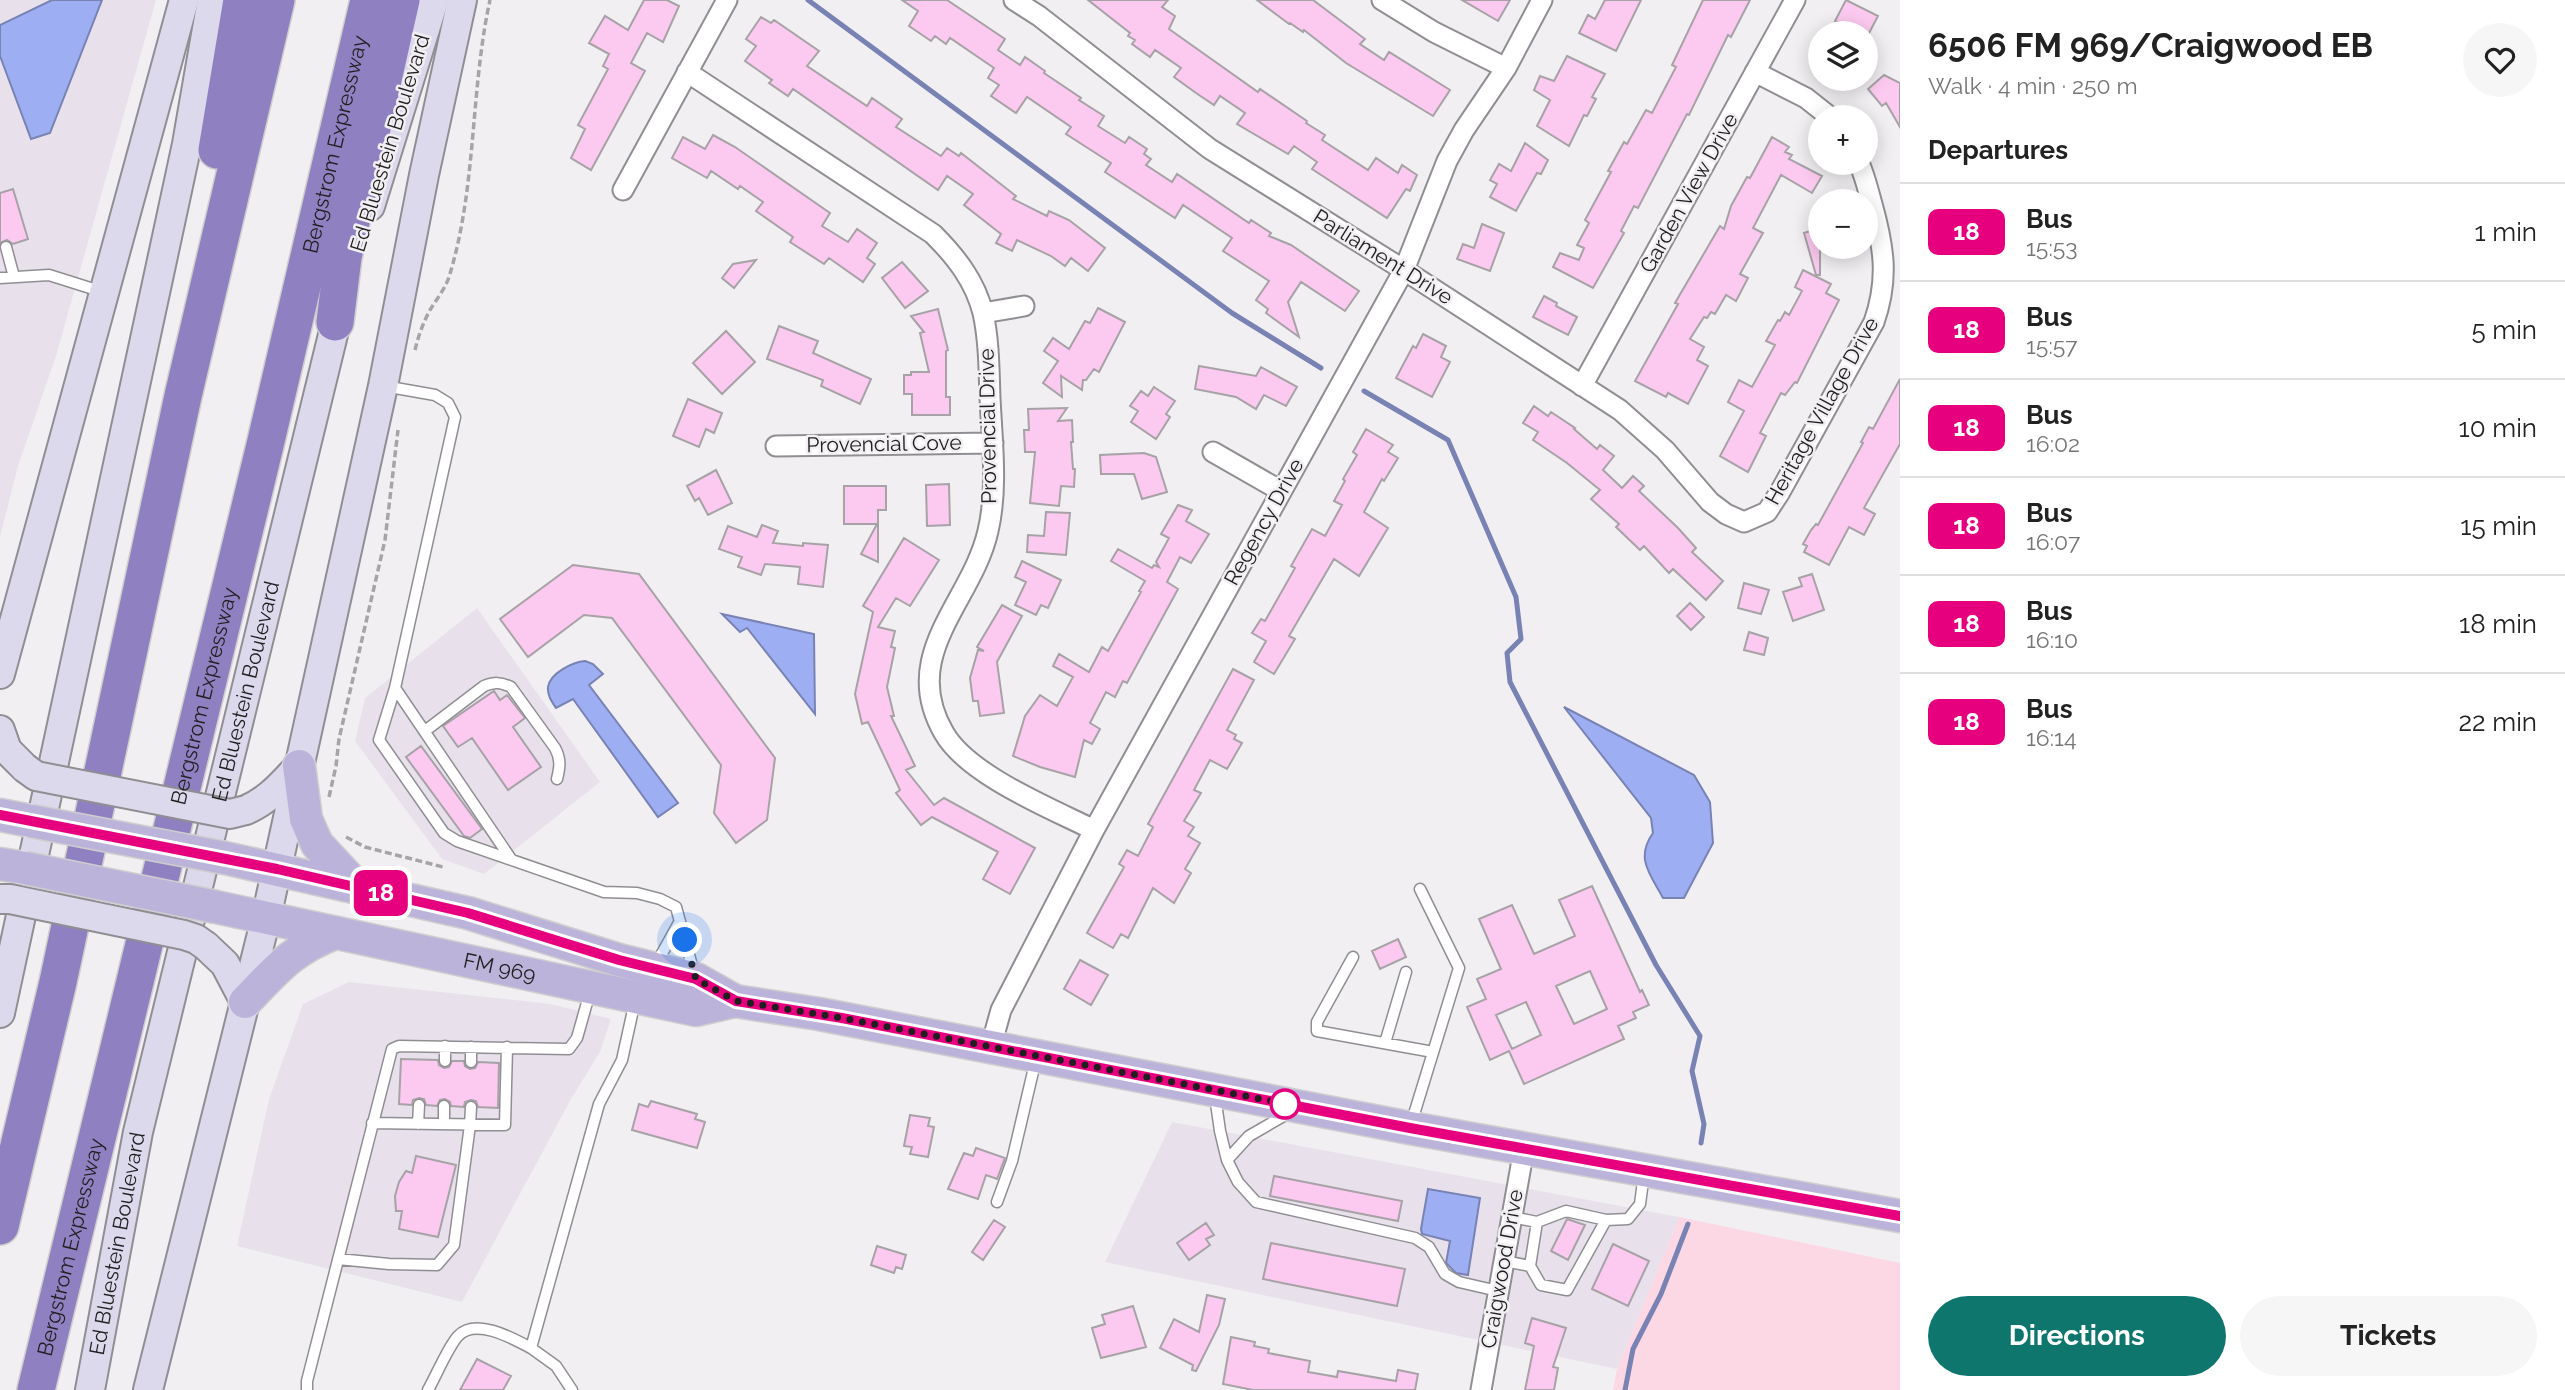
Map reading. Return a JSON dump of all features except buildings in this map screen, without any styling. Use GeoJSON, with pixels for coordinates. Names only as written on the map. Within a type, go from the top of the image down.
{"type":"FeatureCollection","features":[{"type":"Feature","properties":{"kind":"highway"},"geometry":{"type":"LineString","coordinates":[[183,396],[183,325],[231,74],[242,0]]}},
{"type":"Feature","properties":{"kind":"highway"},"geometry":{"type":"LineString","coordinates":[[0,1226],[58,982],[183,396],[276,0]]}},
{"type":"Feature","properties":{"kind":"highway","name":"Bergstrom Expressway"},"geometry":{"type":"LineString","coordinates":[[36,1390],[263,454],[369,0]]}},
{"type":"Feature","properties":{"kind":"highway"},"geometry":{"type":"LineString","coordinates":[[335,322],[346,245],[401,0]]}},
{"type":"Feature","properties":{"kind":"main road"},"geometry":{"type":"LineString","coordinates":[[0,674],[184,0]]}},
{"type":"Feature","properties":{"kind":"main road"},"geometry":{"type":"LineString","coordinates":[[0,1013],[187,145],[212,0]]}},
{"type":"Feature","properties":{"kind":"main road","name":"Ed Bluestein Boulevard"},"geometry":{"type":"LineString","coordinates":[[90,1390],[138,1132],[335,322],[434,0]]}},
{"type":"Feature","properties":{"kind":"main road","name":"Ed Bluestein Boulevard"},"geometry":{"type":"LineString","coordinates":[[148,1390],[266,918],[299,766],[394,388],[424,175],[462,0]]}},
{"type":"Feature","properties":{"kind":"main road"},"geometry":{"type":"LineString","coordinates":[[0,730],[7,750],[36,776],[230,814],[263,803],[299,766]]}},
{"type":"Feature","properties":{"kind":"main road"},"geometry":{"type":"LineString","coordinates":[[299,766],[306,819],[317,844],[357,887]]}},
{"type":"Feature","properties":{"kind":"main road","name":"FM 969"},"geometry":{"type":"LineString","coordinates":[[0,815],[225,858],[468,913],[696,979],[736,1001],[991,1046],[1410,1128],[1900,1216]]}},
{"type":"Feature","properties":{"kind":"main road","name":"FM 969"},"geometry":{"type":"LineString","coordinates":[[12,866],[696,1010],[736,1001]]}},
{"type":"Feature","properties":{"kind":"main road"},"geometry":{"type":"LineString","coordinates":[[0,900],[10,899],[184,935],[206,946],[225,964],[245,1002],[289,956],[310,943],[335,933]]}},
{"type":"Feature","properties":{"kind":"main road"},"geometry":{"type":"LineString","coordinates":[[591,988],[599,978],[610,975],[638,981],[647,977],[653,968]]}},
{"type":"Feature","properties":{"kind":"street"},"geometry":{"type":"LineString","coordinates":[[623,190],[727,0]]}},
{"type":"Feature","properties":{"kind":"street","name":"Parliament Drive"},"geometry":{"type":"LineString","coordinates":[[1014,0],[1039,16],[1210,149],[1404,270],[1642,427],[1710,502],[1726,514],[1744,522]]}},
{"type":"Feature","properties":{"kind":"street"},"geometry":{"type":"LineString","coordinates":[[1382,0],[1434,32],[1506,68]]}},
{"type":"Feature","properties":{"kind":"street","name":"Regency Drive"},"geometry":{"type":"LineString","coordinates":[[991,1046],[1001,1010],[1094,830],[1404,270],[1447,161],[1464,130],[1506,68],[1542,0]]}},
{"type":"Feature","properties":{"kind":"street","name":"Garden View Drive"},"geometry":{"type":"LineString","coordinates":[[1582,386],[1795,0]]}},
{"type":"Feature","properties":{"kind":"street","name":"Provencial Drive"},"geometry":{"type":"LineString","coordinates":[[687,72],[933,233],[956,257],[970,280],[983,313],[989,371],[993,443],[991,513],[988,531],[976,565],[942,626],[933,653],[929,679],[933,709],[944,734],[960,755],[983,773],[1094,830]]}},
{"type":"Feature","properties":{"kind":"street"},"geometry":{"type":"LineString","coordinates":[[1755,72],[1815,105]]}},
{"type":"Feature","properties":{"kind":"street","name":"Heritage Village Drive"},"geometry":{"type":"LineString","coordinates":[[1744,522],[1767,512],[1780,492],[1874,322],[1880,306],[1884,257],[1863,175]]}},
{"type":"Feature","properties":{"kind":"street"},"geometry":{"type":"LineString","coordinates":[[983,313],[1024,306]]}},
{"type":"Feature","properties":{"kind":"street","name":"Provencial Cove"},"geometry":{"type":"LineString","coordinates":[[776,446],[993,443]]}},
{"type":"Feature","properties":{"kind":"street"},"geometry":{"type":"LineString","coordinates":[[1213,452],[1282,491]]}},
{"type":"Feature","properties":{"kind":"street","name":"Craigwood Drive"},"geometry":{"type":"LineString","coordinates":[[1481,1390],[1524,1149]]}},
{"type":"Feature","properties":{"kind":"lane"},"geometry":{"type":"LineString","coordinates":[[6,247],[14,277]]}},
{"type":"Feature","properties":{"kind":"lane"},"geometry":{"type":"LineString","coordinates":[[0,278],[49,275],[103,292]]}},
{"type":"Feature","properties":{"kind":"lane"},"geometry":{"type":"LineString","coordinates":[[394,388],[435,395],[448,402],[455,417],[395,688],[379,740],[444,833],[457,841],[604,892],[637,893],[660,899],[676,907],[696,979]]}},
{"type":"Feature","properties":{"kind":"lane"},"geometry":{"type":"LineString","coordinates":[[425,730],[484,686],[495,682],[504,684],[511,687],[555,748],[560,768],[557,779]]}},
{"type":"Feature","properties":{"kind":"lane"},"geometry":{"type":"LineString","coordinates":[[395,688],[512,859]]}},
{"type":"Feature","properties":{"kind":"lane"},"geometry":{"type":"LineString","coordinates":[[1410,1128],[1459,968],[1420,889]]}},
{"type":"Feature","properties":{"kind":"lane"},"geometry":{"type":"LineString","coordinates":[[653,968],[680,920]]}},
{"type":"Feature","properties":{"kind":"lane"},"geometry":{"type":"LineString","coordinates":[[1353,957],[1317,1022],[1317,1031],[1433,1052]]}},
{"type":"Feature","properties":{"kind":"lane"},"geometry":{"type":"LineString","coordinates":[[1385,1043],[1406,972]]}},
{"type":"Feature","properties":{"kind":"lane"},"geometry":{"type":"LineString","coordinates":[[307,1390],[307,1381],[389,1054],[395,1046],[569,1049],[577,1038],[591,988]]}},
{"type":"Feature","properties":{"kind":"lane"},"geometry":{"type":"LineString","coordinates":[[531,1348],[599,1104],[622,1060],[636,997]]}},
{"type":"Feature","properties":{"kind":"lane"},"geometry":{"type":"LineString","coordinates":[[419,1046],[419,1060]]}},
{"type":"Feature","properties":{"kind":"lane"},"geometry":{"type":"LineString","coordinates":[[445,1046],[445,1061]]}},
{"type":"Feature","properties":{"kind":"lane"},"geometry":{"type":"LineString","coordinates":[[471,1046],[471,1062]]}},
{"type":"Feature","properties":{"kind":"lane"},"geometry":{"type":"LineString","coordinates":[[372,1123],[505,1125],[507,1047]]}},
{"type":"Feature","properties":{"kind":"lane"},"geometry":{"type":"LineString","coordinates":[[997,1202],[1012,1161],[1037,1055]]}},
{"type":"Feature","properties":{"kind":"lane"},"geometry":{"type":"LineString","coordinates":[[1214,1090],[1227,1160],[1237,1182],[1256,1202],[1415,1238],[1429,1247],[1445,1274],[1459,1282],[1498,1291]]}},
{"type":"Feature","properties":{"kind":"lane"},"geometry":{"type":"LineString","coordinates":[[418,1124],[419,1105]]}},
{"type":"Feature","properties":{"kind":"lane"},"geometry":{"type":"LineString","coordinates":[[444,1106],[444,1124]]}},
{"type":"Feature","properties":{"kind":"lane"},"geometry":{"type":"LineString","coordinates":[[338,1259],[437,1265],[454,1245],[471,1107]]}},
{"type":"Feature","properties":{"kind":"lane"},"geometry":{"type":"LineString","coordinates":[[1227,1160],[1249,1136],[1301,1107]]}},
{"type":"Feature","properties":{"kind":"lane"},"geometry":{"type":"LineString","coordinates":[[1511,1217],[1537,1222],[1566,1211],[1606,1220],[1628,1219],[1640,1204],[1645,1170]]}},
{"type":"Feature","properties":{"kind":"lane"},"geometry":{"type":"LineString","coordinates":[[1537,1222],[1530,1266],[1541,1285],[1567,1290],[1606,1220]]}},
{"type":"Feature","properties":{"kind":"lane"},"geometry":{"type":"LineString","coordinates":[[1504,1261],[1530,1266]]}},
{"type":"Feature","properties":{"kind":"lane"},"geometry":{"type":"LineString","coordinates":[[428,1390],[459,1335],[471,1330],[500,1332],[531,1348],[556,1366],[572,1390]]}},
{"type":"Feature","properties":{"kind":"path"},"geometry":{"type":"LineString","coordinates":[[414,353],[429,313],[448,280],[459,231],[471,170],[484,26],[490,0]]}},
{"type":"Feature","properties":{"kind":"path"},"geometry":{"type":"LineString","coordinates":[[328,808],[340,739],[385,540],[394,388]]}},
{"type":"Feature","properties":{"kind":"path"},"geometry":{"type":"LineString","coordinates":[[342,833],[365,847],[443,867]]}},
{"type":"Feature","properties":{"kind":"shaded area"},"geometry":{"type":"Polygon","coordinates":[[[0,0],[156,0],[56,356],[18,466],[0,537],[0,0]]]}},
{"type":"Feature","properties":{"kind":"shaded area"},"geometry":{"type":"Polygon","coordinates":[[[477,608],[600,782],[484,874],[442,859],[355,741],[365,698],[477,608]]]}},
{"type":"Feature","properties":{"kind":"shaded area"},"geometry":{"type":"Polygon","coordinates":[[[349,982],[551,1004],[611,1019],[600,1052],[571,1099],[462,1302],[237,1246],[269,1099],[303,1004],[349,982]]]}},
{"type":"Feature","properties":{"kind":"shaded area"},"geometry":{"type":"Polygon","coordinates":[[[1172,1122],[1679,1217],[1617,1369],[1105,1262],[1172,1122]]]}},
{"type":"Feature","properties":{"kind":"shaded area"},"geometry":{"type":"Polygon","coordinates":[[[1679,1217],[1900,1263],[1900,1390],[1613,1390],[1617,1369],[1679,1217]]]}},
{"type":"Feature","properties":{"kind":"water"},"geometry":{"type":"Polygon","coordinates":[[[52,0],[102,0],[50,133],[31,139],[0,56],[0,25],[52,0]]]}},
{"type":"Feature","properties":{"kind":"water"},"geometry":{"type":"Polygon","coordinates":[[[722,614],[814,634],[815,714],[747,628],[740,632],[722,614]]]}},
{"type":"Feature","properties":{"kind":"water"},"geometry":{"type":"Polygon","coordinates":[[[585,661],[593,664],[603,674],[589,685],[678,803],[658,817],[573,699],[556,708],[550,698],[548,687],[553,677],[569,666],[585,661]]]}},
{"type":"Feature","properties":{"kind":"water"},"geometry":{"type":"Polygon","coordinates":[[[1564,707],[1694,775],[1710,802],[1713,843],[1684,898],[1663,898],[1646,866],[1645,850],[1653,833],[1651,818],[1564,707]]]}},
{"type":"Feature","properties":{"kind":"water"},"geometry":{"type":"Polygon","coordinates":[[[1428,1189],[1480,1198],[1468,1275],[1456,1273],[1446,1263],[1450,1241],[1422,1234],[1428,1189]]]}},
{"type":"Feature","properties":{"kind":"waterway"},"geometry":{"type":"LineString","coordinates":[[808,0],[1232,313],[1321,368]]}},
{"type":"Feature","properties":{"kind":"waterway"},"geometry":{"type":"LineString","coordinates":[[1364,391],[1448,440],[1516,597],[1521,639],[1507,653],[1510,682],[1656,965],[1700,1036],[1692,1071],[1704,1124],[1701,1143]]}},
{"type":"Feature","properties":{"kind":"waterway"},"geometry":{"type":"LineString","coordinates":[[1625,1390],[1633,1349],[1661,1294],[1688,1224]]}},
{"type":"Feature","properties":{"kind":"bus line","name":"18"},"geometry":{"type":"LineString","coordinates":[[0,815],[277,869],[468,913],[619,960],[696,979],[736,1001],[842,1018],[1410,1128],[1900,1216]]}},
{"type":"Feature","properties":{"kind":"route"},"geometry":{"type":"LineString","coordinates":[[685,940],[696,979],[736,1001],[991,1046],[1285,1104]]}}]}
